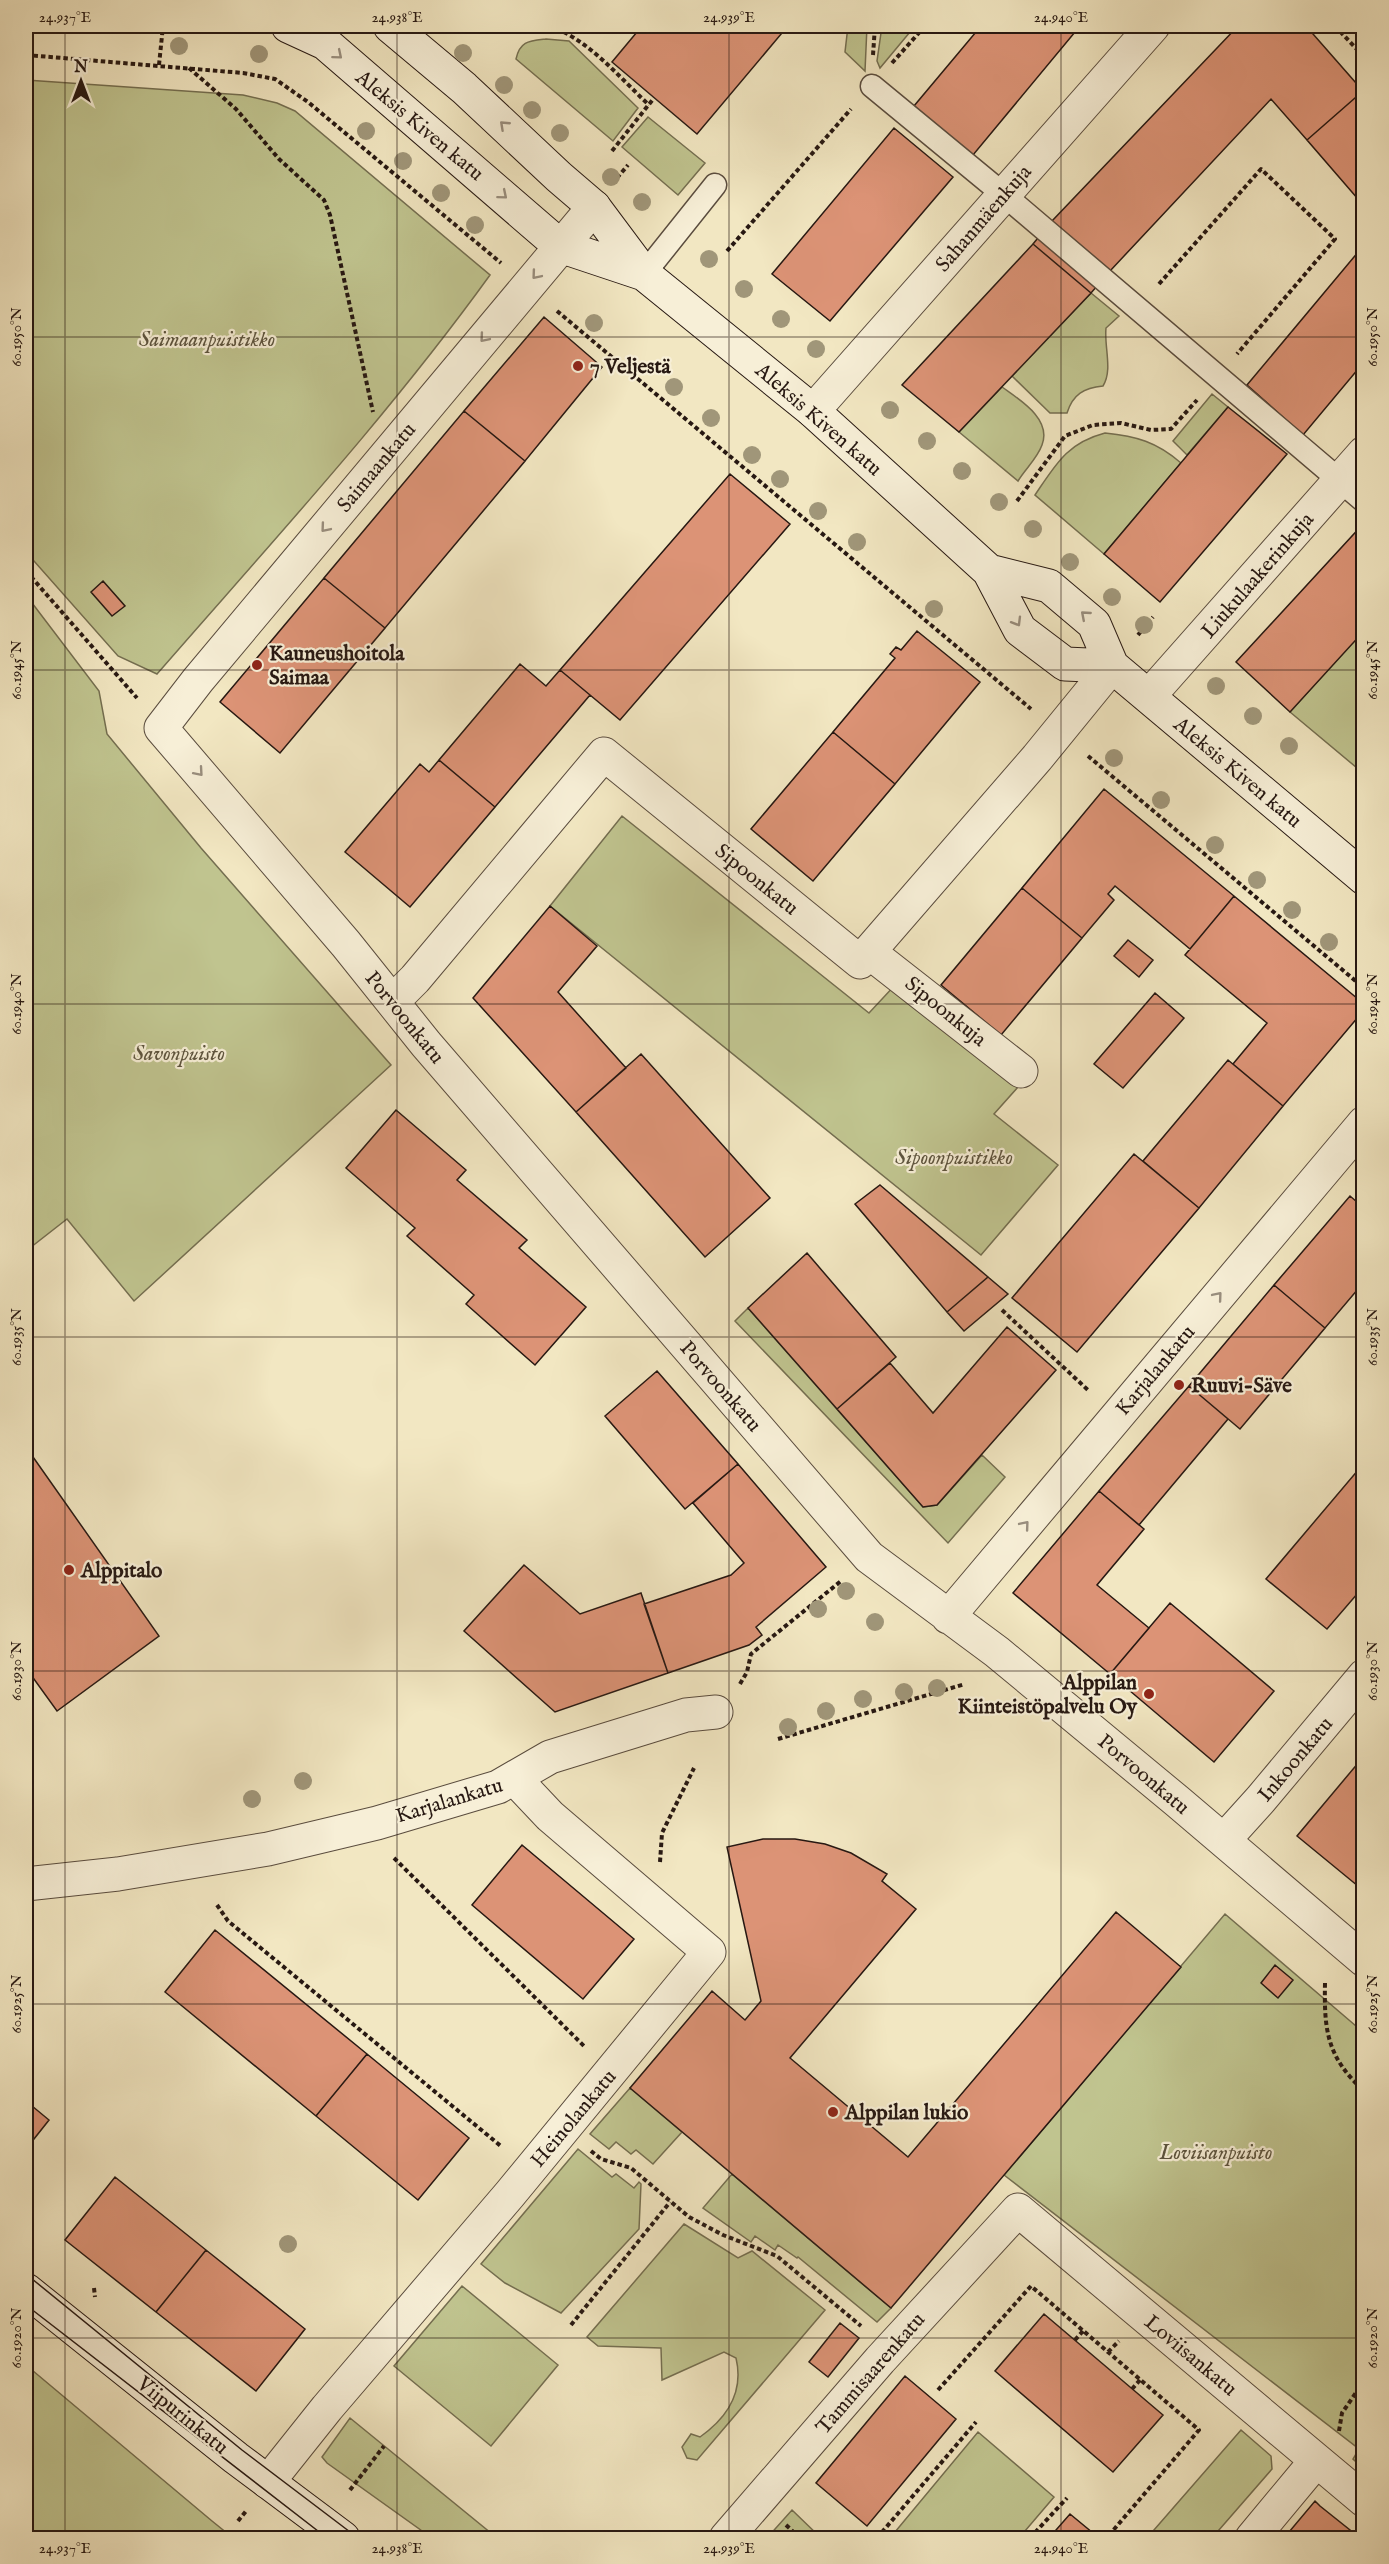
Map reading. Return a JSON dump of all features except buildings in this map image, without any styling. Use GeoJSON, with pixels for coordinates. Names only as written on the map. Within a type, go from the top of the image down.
{"type":"FeatureCollection","features":[{"type":"Feature","properties":{"kind":"street","name":"Aleksis Kiven katu"},"geometry":{"type":"LineString","coordinates":[[288,26],[325,43],[561,246],[644,274]]}},
{"type":"Feature","properties":{"kind":"street","name":"Aleksis Kiven katu"},"geometry":{"type":"LineString","coordinates":[[390,26],[464,88],[594,207],[644,274],[813,411],[989,571],[1020,630],[1065,664],[1112,666]]}},
{"type":"Feature","properties":{"kind":"street","name":"Sahanmäenkuja"},"geometry":{"type":"LineString","coordinates":[[813,411],[1153,26]]}},
{"type":"Feature","properties":{"kind":"street","name":"Saimaankatu"},"geometry":{"type":"LineString","coordinates":[[161,728],[198,680],[594,207]]}},
{"type":"Feature","properties":{"kind":"street","name":"Liukulaakerinkuja"},"geometry":{"type":"LineString","coordinates":[[1149,696],[1351,490],[1364,453]]}},
{"type":"Feature","properties":{"kind":"street","name":"Aleksis Kiven katu"},"geometry":{"type":"LineString","coordinates":[[989,571],[1049,586],[1094,624],[1112,666],[1364,878]]}},
{"type":"Feature","properties":{"kind":"street"},"geometry":{"type":"LineString","coordinates":[[869,952],[1112,666]]}},
{"type":"Feature","properties":{"kind":"street","name":"Porvoonkatu"},"geometry":{"type":"LineString","coordinates":[[161,728],[393,1001],[426,1044],[869,1557],[997,1652],[1224,1840],[1364,1960]]}},
{"type":"Feature","properties":{"kind":"street","name":"Sipoonkatu"},"geometry":{"type":"LineString","coordinates":[[393,1001],[415,979],[604,754],[860,962],[869,952]]}},
{"type":"Feature","properties":{"kind":"street","name":"Sipoonkuja"},"geometry":{"type":"LineString","coordinates":[[869,952],[1022,1071]]}},
{"type":"Feature","properties":{"kind":"street","name":"Karjalankatu"},"geometry":{"type":"LineString","coordinates":[[948,1617],[1364,1123]]}},
{"type":"Feature","properties":{"kind":"street","name":"Inkoonkatu"},"geometry":{"type":"LineString","coordinates":[[1224,1840],[1364,1676]]}},
{"type":"Feature","properties":{"kind":"street","name":"Karjalankatu"},"geometry":{"type":"LineString","coordinates":[[26,1884],[118,1874],[268,1850],[376,1823],[498,1787],[550,1757],[686,1715],[716,1712]]}},
{"type":"Feature","properties":{"kind":"street","name":"Heinolankatu"},"geometry":{"type":"LineString","coordinates":[[268,2482],[327,2408],[510,2194],[709,1952],[550,1816],[515,1779]]}},
{"type":"Feature","properties":{"kind":"street","name":"Tammisaarenkatu"},"geometry":{"type":"LineString","coordinates":[[726,2538],[890,2349],[1018,2210]]}},
{"type":"Feature","properties":{"kind":"street","name":"Loviisankatu"},"geometry":{"type":"LineString","coordinates":[[1018,2210],[1364,2500]]}},
{"type":"Feature","properties":{"kind":"street","name":"Viipurinkatu"},"geometry":{"type":"LineString","coordinates":[[26,2290],[268,2482],[343,2538]]}},
{"type":"Feature","properties":{"kind":"street"},"geometry":{"type":"LineString","coordinates":[[1252,2538],[1316,2461]]}},
{"type":"Feature","properties":{"kind":"lane"},"geometry":{"type":"LineString","coordinates":[[872,86],[1003,194],[1351,490]]}},
{"type":"Feature","properties":{"kind":"lane"},"geometry":{"type":"LineString","coordinates":[[644,274],[715,185]]}},
{"type":"Feature","properties":{"kind":"path"},"geometry":{"type":"LineString","coordinates":[[159,65],[163,26]]}},
{"type":"Feature","properties":{"kind":"path"},"geometry":{"type":"LineString","coordinates":[[550,26],[568,33],[585,45],[649,105]]}},
{"type":"Feature","properties":{"kind":"path"},"geometry":{"type":"LineString","coordinates":[[727,251],[925,26]]}},
{"type":"Feature","properties":{"kind":"path"},"geometry":{"type":"LineString","coordinates":[[1335,26],[1364,57]]}},
{"type":"Feature","properties":{"kind":"path"},"geometry":{"type":"LineString","coordinates":[[26,55],[260,75],[288,87],[528,285],[1364,988]]}},
{"type":"Feature","properties":{"kind":"path"},"geometry":{"type":"LineString","coordinates":[[189,68],[236,109],[279,159],[324,200],[330,215],[384,458]]}},
{"type":"Feature","properties":{"kind":"path"},"geometry":{"type":"LineString","coordinates":[[612,151],[654,98]]}},
{"type":"Feature","properties":{"kind":"path"},"geometry":{"type":"LineString","coordinates":[[1164,278],[1261,169],[1335,239],[1248,341]]}},
{"type":"Feature","properties":{"kind":"path"},"geometry":{"type":"LineString","coordinates":[[1017,501],[1065,436],[1092,425],[1121,423],[1151,430],[1171,429],[1218,378]]}},
{"type":"Feature","properties":{"kind":"path"},"geometry":{"type":"LineString","coordinates":[[26,571],[137,698]]}},
{"type":"Feature","properties":{"kind":"path"},"geometry":{"type":"LineString","coordinates":[[1002,1310],[1118,1415]]}},
{"type":"Feature","properties":{"kind":"path"},"geometry":{"type":"LineString","coordinates":[[716,1712],[742,1681],[752,1654],[869,1557]]}},
{"type":"Feature","properties":{"kind":"path"},"geometry":{"type":"LineString","coordinates":[[778,1739],[965,1684]]}},
{"type":"Feature","properties":{"kind":"path"},"geometry":{"type":"LineString","coordinates":[[661,1866],[662,1833],[694,1768]]}},
{"type":"Feature","properties":{"kind":"path"},"geometry":{"type":"LineString","coordinates":[[396,1861],[593,2055]]}},
{"type":"Feature","properties":{"kind":"path"},"geometry":{"type":"LineString","coordinates":[[217,1905],[228,1922],[509,2153]]}},
{"type":"Feature","properties":{"kind":"path"},"geometry":{"type":"LineString","coordinates":[[1325,1983],[1328,2040],[1347,2076],[1364,2091]]}},
{"type":"Feature","properties":{"kind":"path"},"geometry":{"type":"LineString","coordinates":[[601,2159],[631,2168],[689,2217],[723,2235],[777,2256],[890,2349]]}},
{"type":"Feature","properties":{"kind":"path"},"geometry":{"type":"LineString","coordinates":[[572,2325],[670,2202]]}},
{"type":"Feature","properties":{"kind":"path"},"geometry":{"type":"LineString","coordinates":[[938,2390],[1031,2286],[1199,2430],[1110,2534]]}},
{"type":"Feature","properties":{"kind":"path"},"geometry":{"type":"LineString","coordinates":[[1075,2340],[1083,2331]]}},
{"type":"Feature","properties":{"kind":"path"},"geometry":{"type":"LineString","coordinates":[[1132,2389],[1140,2380]]}},
{"type":"Feature","properties":{"kind":"path"},"geometry":{"type":"LineString","coordinates":[[1342,2413],[1364,2382]]}},
{"type":"Feature","properties":{"kind":"path"},"geometry":{"type":"LineString","coordinates":[[877,2538],[976,2422]]}},
{"type":"Feature","properties":{"kind":"path"},"geometry":{"type":"LineString","coordinates":[[350,2490],[384,2446]]}},
{"type":"Feature","properties":{"kind":"path"},"geometry":{"type":"LineString","coordinates":[[1030,2538],[1067,2498]]}},
{"type":"Feature","properties":{"kind":"green space"},"geometry":{"type":"Polygon","coordinates":[[[848,26],[867,26],[865,71],[845,52],[848,26]]]}},
{"type":"Feature","properties":{"kind":"green space"},"geometry":{"type":"Polygon","coordinates":[[[882,26],[915,26],[880,68],[877,61],[882,26]]]}},
{"type":"Feature","properties":{"kind":"green space"},"geometry":{"type":"Polygon","coordinates":[[[546,39],[569,41],[638,108],[613,141],[516,59],[520,49],[526,43],[546,39]]]}},
{"type":"Feature","properties":{"kind":"green space","name":"Saimaanpuistikko"},"geometry":{"type":"Polygon","coordinates":[[[26,80],[243,95],[277,103],[295,111],[490,275],[370,428],[157,674],[118,656],[26,552],[26,80]]]}},
{"type":"Feature","properties":{"kind":"green space"},"geometry":{"type":"Polygon","coordinates":[[[648,117],[705,163],[678,195],[622,147],[648,117]]]}},
{"type":"Feature","properties":{"kind":"green space"},"geometry":{"type":"Polygon","coordinates":[[[1091,293],[1119,316],[1106,328],[1108,366],[1106,380],[1103,386],[1090,388],[1080,393],[1072,401],[1067,413],[1050,413],[1012,376],[1091,293]]]}},
{"type":"Feature","properties":{"kind":"green space"},"geometry":{"type":"Polygon","coordinates":[[[1002,387],[1032,411],[1042,427],[1044,436],[1040,450],[1018,481],[959,432],[1002,387]]]}},
{"type":"Feature","properties":{"kind":"green space"},"geometry":{"type":"Polygon","coordinates":[[[1212,394],[1228,407],[1187,455],[1173,441],[1212,394]]]}},
{"type":"Feature","properties":{"kind":"green space"},"geometry":{"type":"Polygon","coordinates":[[[1105,433],[1146,441],[1181,463],[1104,554],[1035,495],[1064,456],[1081,443],[1105,433]]]}},
{"type":"Feature","properties":{"kind":"green space","name":"Savonpuisto"},"geometry":{"type":"Polygon","coordinates":[[[26,595],[99,691],[107,734],[201,848],[391,1065],[134,1301],[67,1219],[26,1251],[26,595]]]}},
{"type":"Feature","properties":{"kind":"green space"},"geometry":{"type":"Polygon","coordinates":[[[1363,631],[1363,773],[1290,712],[1363,631]]]}},
{"type":"Feature","properties":{"kind":"green space","name":"Sipoonpuistikko"},"geometry":{"type":"Polygon","coordinates":[[[622,816],[869,1013],[896,984],[1018,1087],[994,1114],[1058,1165],[981,1255],[550,906],[622,816]]]}},
{"type":"Feature","properties":{"kind":"green space"},"geometry":{"type":"Polygon","coordinates":[[[748,1308],[923,1507],[937,1505],[982,1455],[1005,1477],[948,1543],[735,1321],[748,1308]]]}},
{"type":"Feature","properties":{"kind":"green space","name":"Loviisanpuisto"},"geometry":{"type":"Polygon","coordinates":[[[1225,1914],[1363,2032],[1363,2468],[1353,2459],[1359,2449],[1004,2175],[1225,1914]]]}},
{"type":"Feature","properties":{"kind":"green space"},"geometry":{"type":"Polygon","coordinates":[[[630,2088],[682,2132],[653,2164],[636,2150],[631,2154],[616,2142],[609,2149],[590,2134],[630,2088]]]}},
{"type":"Feature","properties":{"kind":"green space"},"geometry":{"type":"Polygon","coordinates":[[[578,2149],[612,2177],[616,2174],[634,2188],[639,2182],[641,2184],[639,2229],[561,2313],[505,2283],[481,2264],[578,2149]]]}},
{"type":"Feature","properties":{"kind":"green space"},"geometry":{"type":"Polygon","coordinates":[[[732,2174],[891,2308],[877,2322],[798,2257],[778,2245],[775,2250],[755,2236],[751,2242],[703,2208],[732,2174]]]}},
{"type":"Feature","properties":{"kind":"green space"},"geometry":{"type":"Polygon","coordinates":[[[684,2224],[738,2258],[752,2251],[825,2310],[697,2460],[687,2458],[682,2447],[691,2434],[700,2437],[710,2430],[725,2413],[738,2382],[736,2358],[724,2352],[662,2380],[661,2348],[598,2346],[587,2337],[684,2224]]]}},
{"type":"Feature","properties":{"kind":"green space"},"geometry":{"type":"Polygon","coordinates":[[[462,2286],[558,2365],[491,2446],[394,2366],[462,2286]]]}},
{"type":"Feature","properties":{"kind":"green space"},"geometry":{"type":"Polygon","coordinates":[[[26,2365],[212,2521],[233,2538],[26,2538],[26,2365]]]}},
{"type":"Feature","properties":{"kind":"green space"},"geometry":{"type":"Polygon","coordinates":[[[350,2418],[497,2538],[432,2538],[327,2463],[322,2457],[350,2418]]]}},
{"type":"Feature","properties":{"kind":"green space"},"geometry":{"type":"Polygon","coordinates":[[[1241,2430],[1271,2456],[1272,2469],[1212,2538],[1147,2538],[1241,2430]]]}},
{"type":"Feature","properties":{"kind":"green space"},"geometry":{"type":"Polygon","coordinates":[[[978,2432],[1054,2497],[1019,2538],[890,2538],[978,2432]]]}},
{"type":"Feature","properties":{"kind":"green space"},"geometry":{"type":"Polygon","coordinates":[[[792,2510],[821,2538],[767,2538],[792,2510]]]}},
{"type":"Feature","properties":{"kind":"tram line"},"geometry":{"type":"LineString","coordinates":[[26,2274],[242,2450],[358,2538]]}},
{"type":"Feature","properties":{"kind":"tram line"},"geometry":{"type":"LineString","coordinates":[[26,2305],[327,2538]]}},
{"type":"Feature","properties":{"kind":"place","name":"7 Veljestä"},"geometry":{"type":"Point","coordinates":[578,366]}},
{"type":"Feature","properties":{"kind":"place","name":"Kauneushoitola Saimaa"},"geometry":{"type":"Point","coordinates":[257,665]}},
{"type":"Feature","properties":{"kind":"place","name":"Ruuvi-Säve"},"geometry":{"type":"Point","coordinates":[1179,1385]}},
{"type":"Feature","properties":{"kind":"place","name":"Alppitalo"},"geometry":{"type":"Point","coordinates":[69,1570]}},
{"type":"Feature","properties":{"kind":"place","name":"Alppilan Kiinteistöpalvelu Oy"},"geometry":{"type":"Point","coordinates":[1149,1694]}},
{"type":"Feature","properties":{"kind":"place","name":"Alppilan lukio"},"geometry":{"type":"Point","coordinates":[833,2112]}}]}
